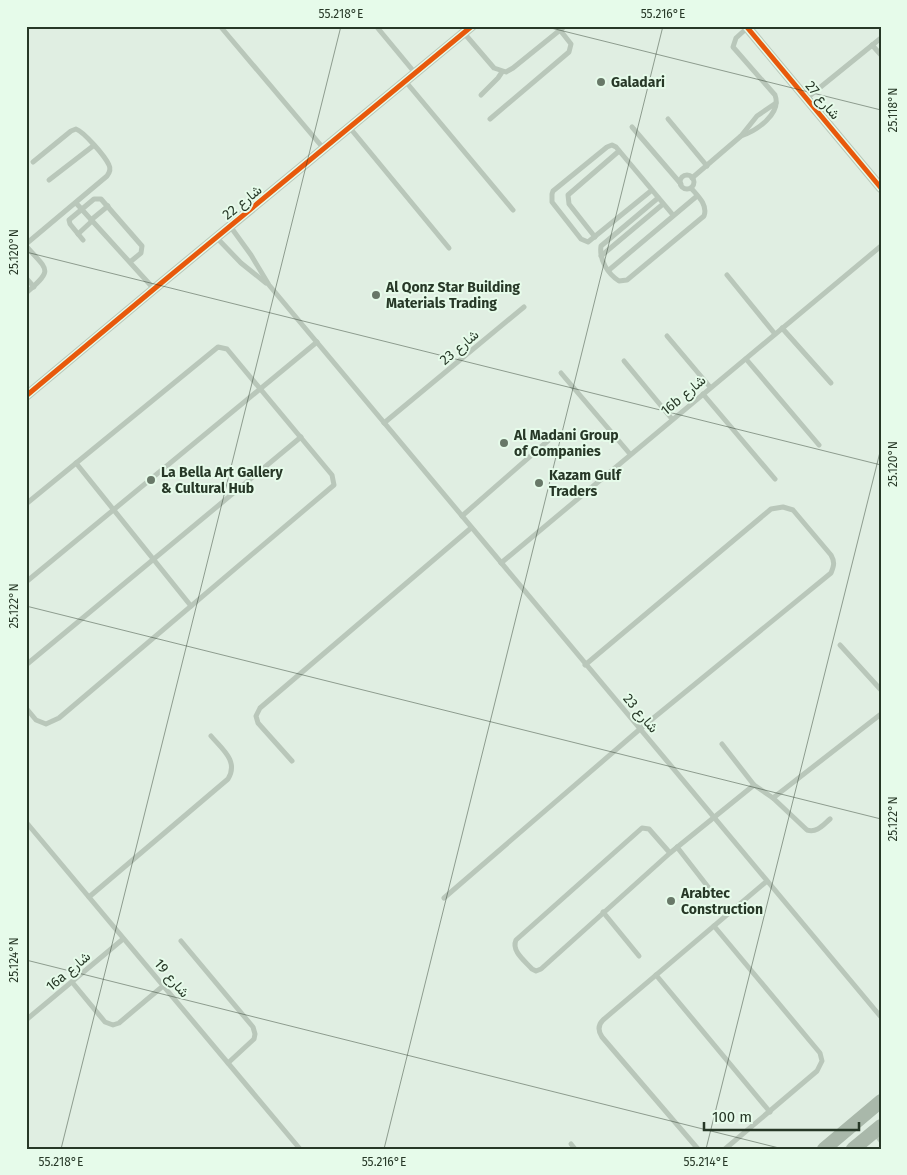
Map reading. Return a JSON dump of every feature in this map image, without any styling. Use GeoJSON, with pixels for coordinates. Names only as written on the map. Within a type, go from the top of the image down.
{"type":"FeatureCollection","features":[{"type":"Feature","properties":{"kind":"main road"},"geometry":{"type":"LineString","coordinates":[[824,1149],[881,1101]]}},
{"type":"Feature","properties":{"kind":"main road"},"geometry":{"type":"LineString","coordinates":[[853,1149],[878,1132]]}},
{"type":"Feature","properties":{"kind":"street","name":"شارع 22"},"geometry":{"type":"LineString","coordinates":[[26,396],[472,26]]}},
{"type":"Feature","properties":{"kind":"street","name":"شارع 27"},"geometry":{"type":"LineString","coordinates":[[747,27],[881,188]]}},
{"type":"Feature","properties":{"kind":"lane"},"geometry":{"type":"LineString","coordinates":[[220,26],[324,149]]}},
{"type":"Feature","properties":{"kind":"lane"},"geometry":{"type":"LineString","coordinates":[[376,26],[416,74]]}},
{"type":"Feature","properties":{"kind":"lane"},"geometry":{"type":"LineString","coordinates":[[741,136],[754,130],[765,121],[776,103],[775,95],[733,47],[736,38],[747,27]]}},
{"type":"Feature","properties":{"kind":"lane"},"geometry":{"type":"LineString","coordinates":[[481,95],[502,72],[513,68],[562,28],[571,44],[570,52],[490,119]]}},
{"type":"Feature","properties":{"kind":"lane"},"geometry":{"type":"LineString","coordinates":[[464,33],[494,68],[502,72]]}},
{"type":"Feature","properties":{"kind":"lane"},"geometry":{"type":"LineString","coordinates":[[807,98],[881,38]]}},
{"type":"Feature","properties":{"kind":"lane"},"geometry":{"type":"LineString","coordinates":[[872,45],[881,55]]}},
{"type":"Feature","properties":{"kind":"lane"},"geometry":{"type":"LineString","coordinates":[[406,82],[513,210]]}},
{"type":"Feature","properties":{"kind":"lane"},"geometry":{"type":"LineString","coordinates":[[692,178],[741,136],[757,116],[776,103]]}},
{"type":"Feature","properties":{"kind":"lane"},"geometry":{"type":"LineString","coordinates":[[668,119],[707,166]]}},
{"type":"Feature","properties":{"kind":"lane"},"geometry":{"type":"LineString","coordinates":[[632,127],[681,184],[685,188],[691,188],[698,196],[706,208],[706,214],[628,280],[619,282],[608,270],[601,256],[601,248],[604,242],[658,198]]}},
{"type":"Feature","properties":{"kind":"lane"},"geometry":{"type":"LineString","coordinates":[[350,128],[449,248]]}},
{"type":"Feature","properties":{"kind":"lane"},"geometry":{"type":"LineString","coordinates":[[26,293],[42,279],[45,271],[26,245],[109,174],[109,165],[94,146],[81,132],[73,130],[33,162]]}},
{"type":"Feature","properties":{"kind":"lane"},"geometry":{"type":"LineString","coordinates":[[49,180],[94,146]]}},
{"type":"Feature","properties":{"kind":"lane"},"geometry":{"type":"LineString","coordinates":[[652,190],[588,242],[581,239],[552,202],[553,191],[606,146],[614,146],[619,151],[652,190],[663,204],[674,216]]}},
{"type":"Feature","properties":{"kind":"lane"},"geometry":{"type":"LineString","coordinates":[[595,237],[569,204],[568,195],[619,151]]}},
{"type":"Feature","properties":{"kind":"lane"},"geometry":{"type":"LineString","coordinates":[[681,184],[684,176],[692,178]]}},
{"type":"Feature","properties":{"kind":"lane"},"geometry":{"type":"LineString","coordinates":[[691,188],[694,183],[692,178]]}},
{"type":"Feature","properties":{"kind":"lane"},"geometry":{"type":"LineString","coordinates":[[608,270],[698,196]]}},
{"type":"Feature","properties":{"kind":"lane"},"geometry":{"type":"LineString","coordinates":[[83,240],[69,220],[96,198],[101,199],[142,246],[142,251],[130,262]]}},
{"type":"Feature","properties":{"kind":"lane"},"geometry":{"type":"LineString","coordinates":[[76,203],[154,289]]}},
{"type":"Feature","properties":{"kind":"lane"},"geometry":{"type":"LineString","coordinates":[[601,256],[663,204]]}},
{"type":"Feature","properties":{"kind":"lane"},"geometry":{"type":"LineString","coordinates":[[78,234],[108,206]]}},
{"type":"Feature","properties":{"kind":"lane","name":"شارع 23"},"geometry":{"type":"LineString","coordinates":[[230,226],[251,255],[269,285],[881,1016]]}},
{"type":"Feature","properties":{"kind":"lane","name":"شارع 23"},"geometry":{"type":"LineString","coordinates":[[216,237],[241,262],[269,285]]}},
{"type":"Feature","properties":{"kind":"lane","name":"16b شارع"},"geometry":{"type":"LineString","coordinates":[[500,562],[881,246]]}},
{"type":"Feature","properties":{"kind":"lane"},"geometry":{"type":"LineString","coordinates":[[727,275],[775,334]]}},
{"type":"Feature","properties":{"kind":"lane"},"geometry":{"type":"LineString","coordinates":[[26,278],[34,287]]}},
{"type":"Feature","properties":{"kind":"lane","name":"شارع 23"},"geometry":{"type":"LineString","coordinates":[[384,423],[524,307]]}},
{"type":"Feature","properties":{"kind":"lane"},"geometry":{"type":"LineString","coordinates":[[782,328],[831,383]]}},
{"type":"Feature","properties":{"kind":"lane"},"geometry":{"type":"LineString","coordinates":[[667,336],[710,387]]}},
{"type":"Feature","properties":{"kind":"lane"},"geometry":{"type":"LineString","coordinates":[[26,582],[317,342]]}},
{"type":"Feature","properties":{"kind":"lane"},"geometry":{"type":"LineString","coordinates":[[26,504],[218,347],[227,349],[301,437],[332,475],[334,485],[59,718],[46,724],[36,720],[26,708]]}},
{"type":"Feature","properties":{"kind":"lane"},"geometry":{"type":"LineString","coordinates":[[746,358],[818,445]]}},
{"type":"Feature","properties":{"kind":"lane"},"geometry":{"type":"LineString","coordinates":[[624,360],[672,419]]}},
{"type":"Feature","properties":{"kind":"lane"},"geometry":{"type":"LineString","coordinates":[[561,373],[630,454]]}},
{"type":"Feature","properties":{"kind":"lane"},"geometry":{"type":"LineString","coordinates":[[703,394],[775,479]]}},
{"type":"Feature","properties":{"kind":"lane"},"geometry":{"type":"LineString","coordinates":[[26,665],[301,437]]}},
{"type":"Feature","properties":{"kind":"lane"},"geometry":{"type":"LineString","coordinates":[[462,516],[550,439]]}},
{"type":"Feature","properties":{"kind":"lane"},"geometry":{"type":"LineString","coordinates":[[76,463],[113,510],[155,558],[192,606]]}},
{"type":"Feature","properties":{"kind":"lane"},"geometry":{"type":"LineString","coordinates":[[444,898],[640,729],[831,574],[834,561],[809,528],[792,510],[783,508],[771,509],[585,664]]}},
{"type":"Feature","properties":{"kind":"lane"},"geometry":{"type":"LineString","coordinates":[[292,761],[258,723],[256,716],[260,708],[471,528]]}},
{"type":"Feature","properties":{"kind":"lane"},"geometry":{"type":"LineString","coordinates":[[840,645],[881,690]]}},
{"type":"Feature","properties":{"kind":"lane"},"geometry":{"type":"LineString","coordinates":[[773,798],[881,714]]}},
{"type":"Feature","properties":{"kind":"lane"},"geometry":{"type":"LineString","coordinates":[[89,897],[228,779],[232,769],[230,758],[211,736]]}},
{"type":"Feature","properties":{"kind":"lane"},"geometry":{"type":"LineString","coordinates":[[722,744],[754,785],[773,798],[807,830],[817,830],[830,819]]}},
{"type":"Feature","properties":{"kind":"lane"},"geometry":{"type":"LineString","coordinates":[[670,853],[650,829],[642,828],[516,940],[515,950],[532,969],[539,970],[670,853],[754,785]]}},
{"type":"Feature","properties":{"kind":"lane","name":"شارع 19"},"geometry":{"type":"LineString","coordinates":[[26,822],[300,1149]]}},
{"type":"Feature","properties":{"kind":"lane"},"geometry":{"type":"LineString","coordinates":[[677,847],[712,892]]}},
{"type":"Feature","properties":{"kind":"lane"},"geometry":{"type":"LineString","coordinates":[[698,1149],[602,1037],[599,1025],[767,881]]}},
{"type":"Feature","properties":{"kind":"lane"},"geometry":{"type":"LineString","coordinates":[[603,912],[639,956]]}},
{"type":"Feature","properties":{"kind":"lane"},"geometry":{"type":"LineString","coordinates":[[714,926],[822,1057],[822,1065],[818,1071],[725,1149]]}},
{"type":"Feature","properties":{"kind":"lane","name":"16a شارع"},"geometry":{"type":"LineString","coordinates":[[26,1020],[124,939]]}},
{"type":"Feature","properties":{"kind":"lane"},"geometry":{"type":"LineString","coordinates":[[181,941],[253,1027],[254,1039],[228,1063]]}},
{"type":"Feature","properties":{"kind":"lane"},"geometry":{"type":"LineString","coordinates":[[656,975],[770,1112]]}},
{"type":"Feature","properties":{"kind":"lane"},"geometry":{"type":"LineString","coordinates":[[72,982],[105,1022],[113,1025],[163,986]]}},
{"type":"Feature","properties":{"kind":"cycle path"},"geometry":{"type":"LineString","coordinates":[[26,396],[472,26]]}},
{"type":"Feature","properties":{"kind":"cycle path"},"geometry":{"type":"LineString","coordinates":[[746,26],[881,188]]}},
{"type":"Feature","properties":{"kind":"place","name":"Galadari"},"geometry":{"type":"Point","coordinates":[601,82]}},
{"type":"Feature","properties":{"kind":"place","name":"Al Qonz Star Building Materials Trading"},"geometry":{"type":"Point","coordinates":[376,295]}},
{"type":"Feature","properties":{"kind":"place","name":"Al Madani Group of Companies"},"geometry":{"type":"Point","coordinates":[504,443]}},
{"type":"Feature","properties":{"kind":"place","name":"La Bella Art Gallery & Cultural Hub"},"geometry":{"type":"Point","coordinates":[151,480]}},
{"type":"Feature","properties":{"kind":"place","name":"Kazam Gulf Traders"},"geometry":{"type":"Point","coordinates":[539,483]}},
{"type":"Feature","properties":{"kind":"place","name":"Arabtec Construction"},"geometry":{"type":"Point","coordinates":[671,901]}}]}
